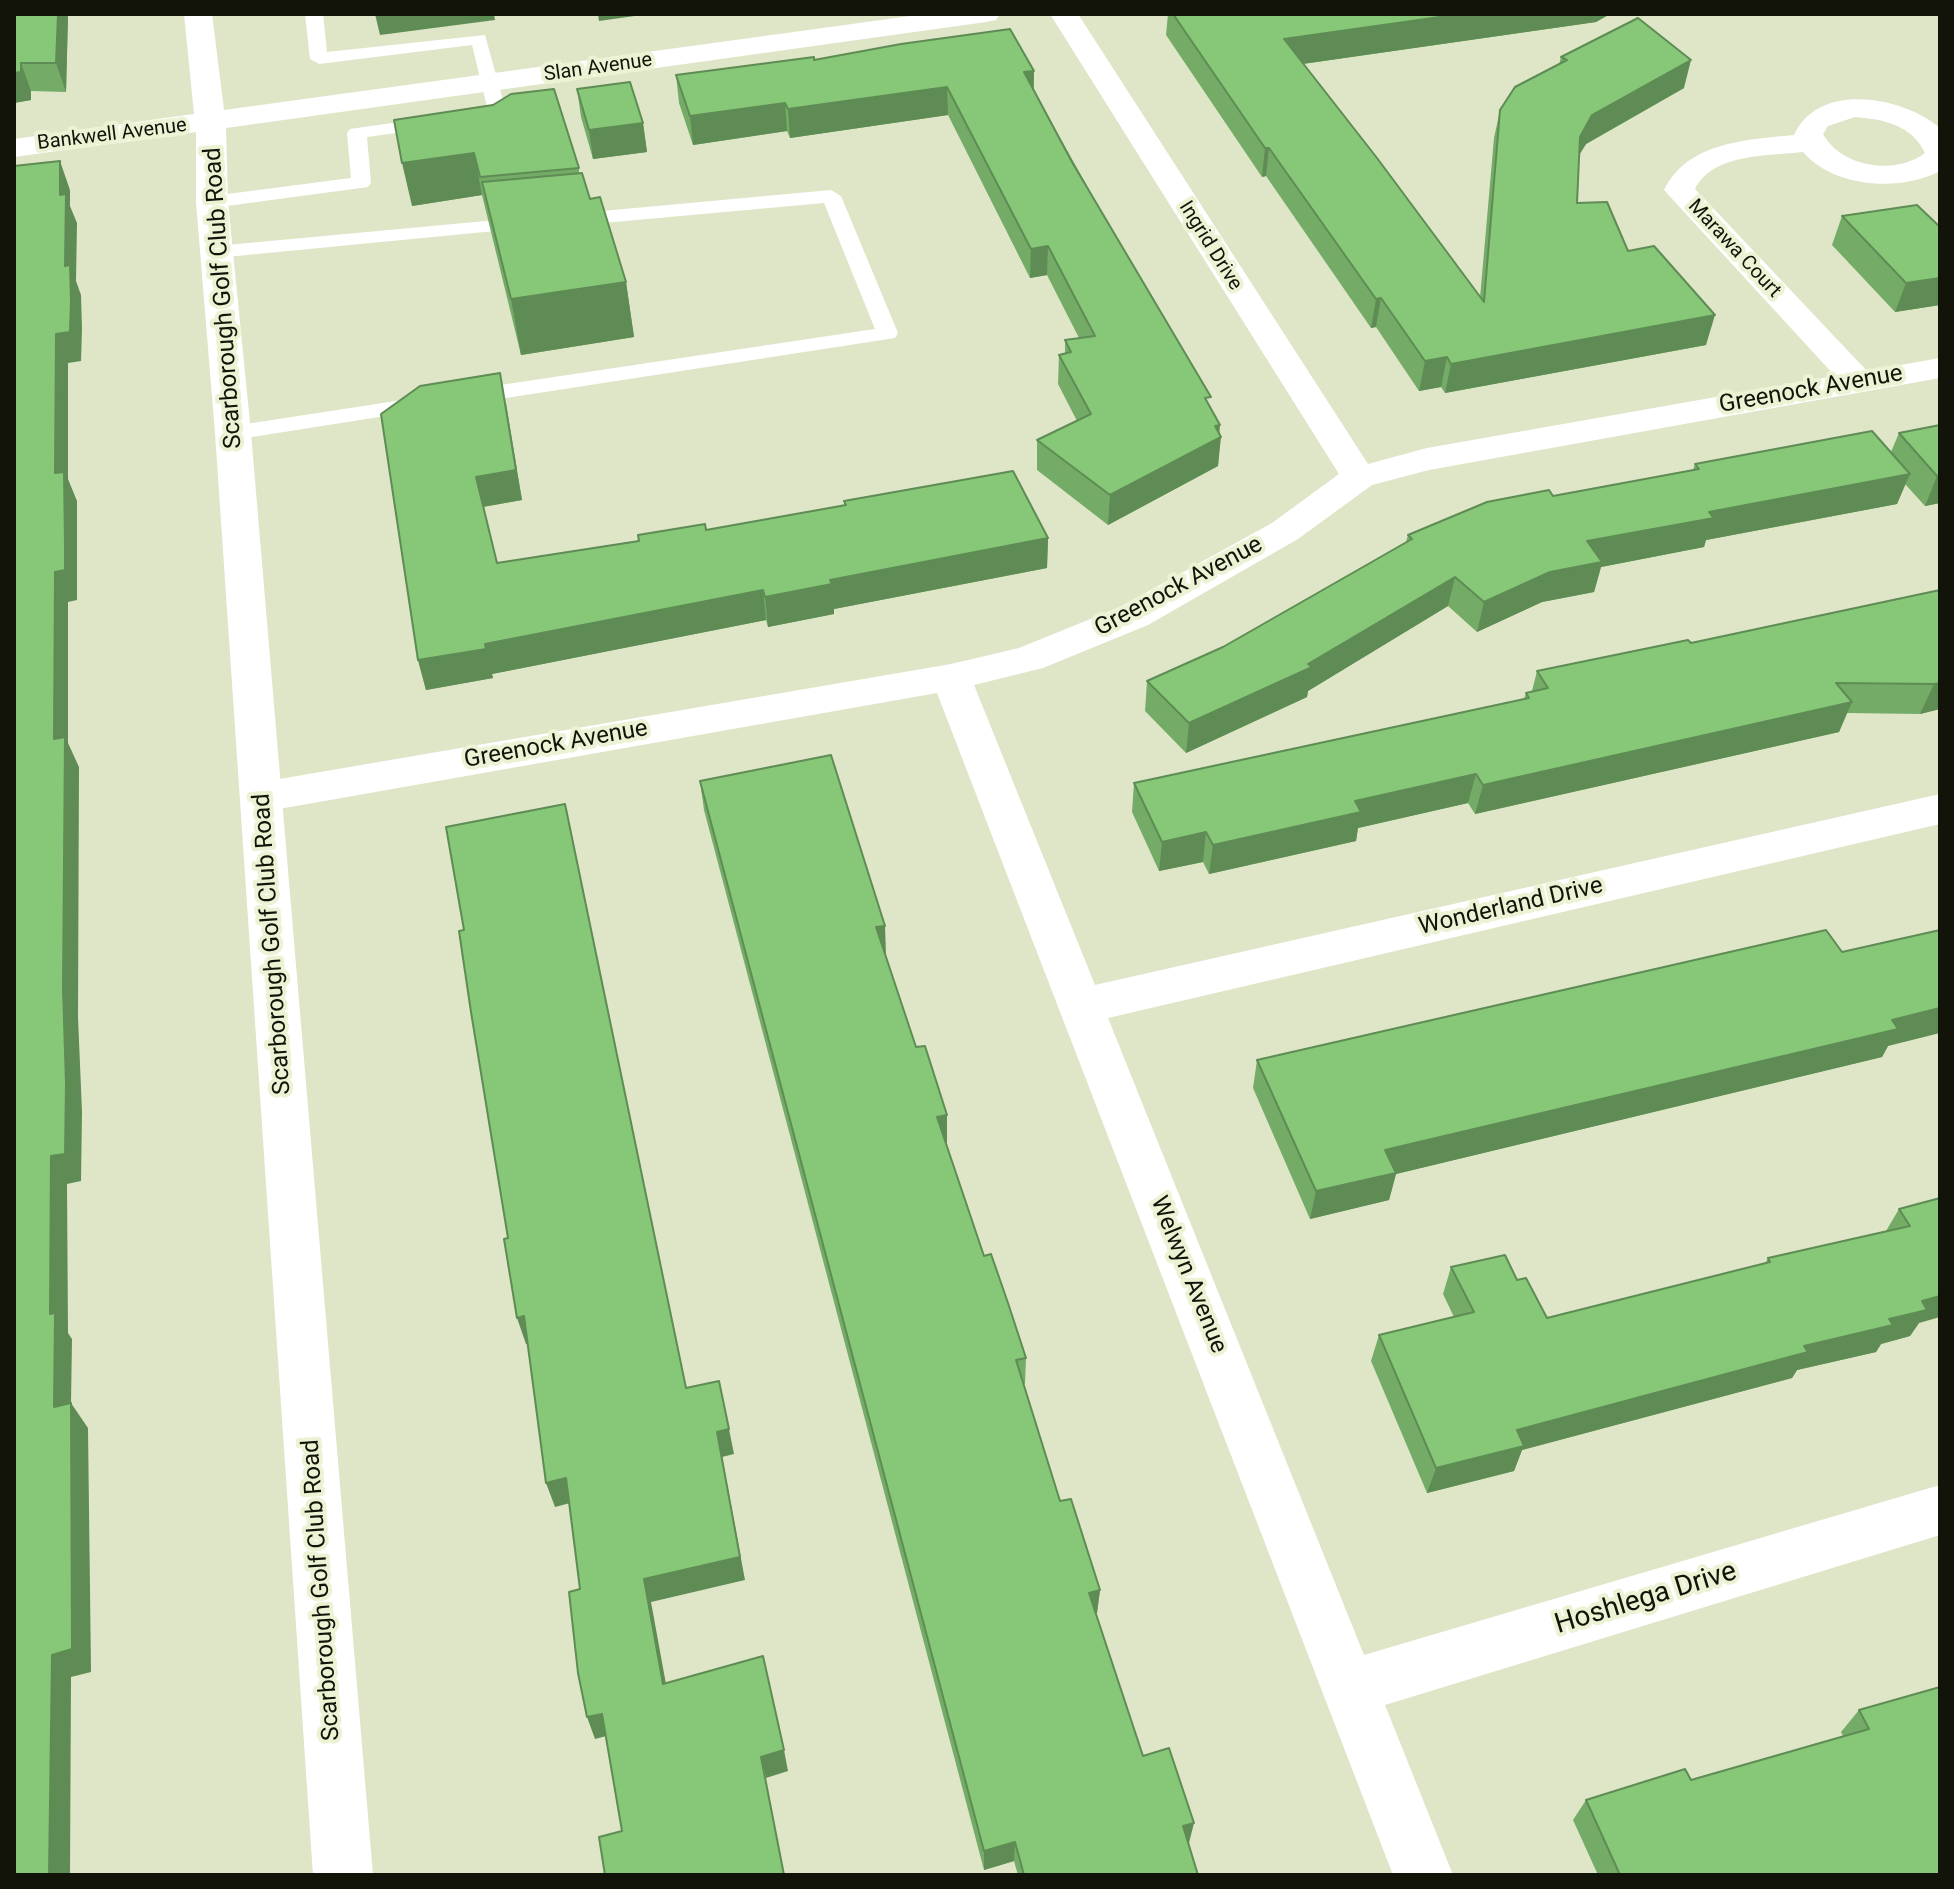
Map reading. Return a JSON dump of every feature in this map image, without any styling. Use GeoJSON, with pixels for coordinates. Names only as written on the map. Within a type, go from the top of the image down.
{"type":"FeatureCollection","features":[{"type":"Feature","properties":{"kind":"street","name":"Scarborough Golf Club Road"},"geometry":{"type":"LineString","coordinates":[[198,14],[210,122],[212,202],[262,797],[343,1875]]}},
{"type":"Feature","properties":{"kind":"street","name":"Slan Avenue"},"geometry":{"type":"LineString","coordinates":[[210,122],[986,14]]}},
{"type":"Feature","properties":{"kind":"street","name":"Ingrid Drive"},"geometry":{"type":"LineString","coordinates":[[1064,14],[1335,444],[1359,477]]}},
{"type":"Feature","properties":{"kind":"street"},"geometry":{"type":"LineString","coordinates":[[1861,109],[1889,113],[1927,129],[1938,141],[1940,155],[1933,165],[1918,172],[1881,175],[1836,163],[1810,142],[1808,134],[1812,123],[1823,115],[1861,109]]}},
{"type":"Feature","properties":{"kind":"street","name":"Bankwell Avenue"},"geometry":{"type":"LineString","coordinates":[[14,148],[210,122]]}},
{"type":"Feature","properties":{"kind":"street","name":"Marawa Court"},"geometry":{"type":"LineString","coordinates":[[1810,142],[1701,161],[1682,176],[1679,190],[1859,382]]}},
{"type":"Feature","properties":{"kind":"street","name":"Greenock Avenue"},"geometry":{"type":"LineString","coordinates":[[262,797],[951,677],[1029,659],[1134,616],[1285,531],[1359,477],[1427,459],[1940,368]]}},
{"type":"Feature","properties":{"kind":"street","name":"Welwyn Avenue"},"geometry":{"type":"LineString","coordinates":[[951,677],[1423,1875]]}},
{"type":"Feature","properties":{"kind":"street","name":"Wonderland Drive"},"geometry":{"type":"LineString","coordinates":[[1082,1006],[1940,809]]}},
{"type":"Feature","properties":{"kind":"street","name":"Hoshlega Drive"},"geometry":{"type":"LineString","coordinates":[[1351,1687],[1940,1510]]}},
{"type":"Feature","properties":{"kind":"lane"},"geometry":{"type":"LineString","coordinates":[[212,202],[361,183],[357,133],[498,115],[479,39],[319,59],[314,14]]}},
{"type":"Feature","properties":{"kind":"lane"},"geometry":{"type":"LineString","coordinates":[[216,252],[831,196],[887,333],[233,433]]}},
{"type":"Feature","properties":{"kind":"building"},"geometry":{"type":"Polygon","coordinates":[[[14,14],[58,14],[56,63],[21,63],[21,72],[14,73],[14,14]]]}},
{"type":"Feature","properties":{"kind":"building"},"geometry":{"type":"Polygon","coordinates":[[[1173,14],[1461,14],[1284,39],[1484,302],[1500,110],[1515,87],[1567,60],[1561,57],[1638,18],[1691,60],[1592,115],[1580,137],[1577,203],[1607,202],[1628,251],[1654,246],[1715,315],[1451,364],[1447,357],[1425,361],[1381,298],[1376,299],[1269,148],[1265,148],[1173,14]]]}},
{"type":"Feature","properties":{"kind":"building"},"geometry":{"type":"Polygon","coordinates":[[[1010,29],[1034,71],[1024,72],[1072,162],[1211,397],[1205,398],[1220,425],[1215,426],[1221,437],[1110,495],[1037,440],[1091,414],[1059,355],[1071,352],[1065,340],[1095,336],[1048,246],[1031,249],[947,87],[788,109],[785,103],[690,116],[676,75],[814,57],[814,60],[1010,29]]]}},
{"type":"Feature","properties":{"kind":"building"},"geometry":{"type":"Polygon","coordinates":[[[630,82],[643,123],[589,130],[577,89],[630,82]]]}},
{"type":"Feature","properties":{"kind":"building"},"geometry":{"type":"Polygon","coordinates":[[[554,89],[579,168],[480,177],[474,153],[402,163],[394,120],[493,105],[511,94],[554,89]]]}},
{"type":"Feature","properties":{"kind":"building"},"geometry":{"type":"Polygon","coordinates":[[[60,161],[60,195],[66,194],[65,266],[70,265],[71,300],[70,332],[56,334],[55,473],[64,472],[65,570],[55,572],[54,739],[65,737],[63,988],[66,1084],[65,1154],[51,1156],[50,1314],[55,1313],[54,1407],[71,1403],[72,1649],[52,1655],[49,1875],[14,1875],[14,166],[60,161]]]}},
{"type":"Feature","properties":{"kind":"building"},"geometry":{"type":"Polygon","coordinates":[[[582,173],[590,199],[600,197],[626,282],[511,299],[482,182],[582,173]]]}},
{"type":"Feature","properties":{"kind":"building"},"geometry":{"type":"Polygon","coordinates":[[[1917,205],[1940,227],[1940,278],[1906,283],[1842,216],[1917,205]]]}},
{"type":"Feature","properties":{"kind":"building"},"geometry":{"type":"Polygon","coordinates":[[[500,373],[516,470],[476,477],[497,563],[639,541],[638,535],[705,524],[706,530],[846,505],[844,501],[1013,471],[1048,538],[830,580],[832,584],[765,597],[763,590],[485,644],[486,649],[418,660],[381,414],[420,386],[500,373]]]}},
{"type":"Feature","properties":{"kind":"building"},"geometry":{"type":"Polygon","coordinates":[[[1940,425],[1940,476],[1937,476],[1899,433],[1940,425]]]}},
{"type":"Feature","properties":{"kind":"building"},"geometry":{"type":"Polygon","coordinates":[[[1872,431],[1910,474],[1709,512],[1714,518],[1587,541],[1602,562],[1550,572],[1484,602],[1455,577],[1308,664],[1312,667],[1189,723],[1147,681],[1223,647],[1412,539],[1408,535],[1487,502],[1549,490],[1553,496],[1699,469],[1695,464],[1872,431]]]}},
{"type":"Feature","properties":{"kind":"building"},"geometry":{"type":"Polygon","coordinates":[[[1940,590],[1940,683],[1836,683],[1852,702],[1483,785],[1476,774],[1355,801],[1361,812],[1213,845],[1206,832],[1162,842],[1134,783],[1529,698],[1526,693],[1548,688],[1537,671],[1688,640],[1691,643],[1940,590]]]}},
{"type":"Feature","properties":{"kind":"building"},"geometry":{"type":"Polygon","coordinates":[[[831,755],[885,926],[876,927],[916,1047],[925,1046],[947,1115],[937,1117],[984,1256],[991,1254],[1026,1358],[1016,1360],[1060,1501],[1071,1499],[1100,1590],[1089,1593],[1143,1756],[1169,1748],[1194,1823],[1183,1826],[1198,1875],[1024,1875],[1015,1842],[984,1851],[700,781],[831,755]]]}},
{"type":"Feature","properties":{"kind":"building"},"geometry":{"type":"Polygon","coordinates":[[[565,804],[686,1388],[719,1381],[729,1429],[717,1432],[740,1557],[644,1579],[663,1684],[763,1656],[784,1750],[761,1757],[784,1875],[605,1875],[599,1837],[622,1831],[602,1714],[587,1717],[578,1673],[569,1592],[580,1589],[566,1478],[546,1483],[524,1316],[517,1318],[504,1239],[508,1238],[471,1012],[459,931],[464,930],[446,827],[565,804]]]}},
{"type":"Feature","properties":{"kind":"building"},"geometry":{"type":"Polygon","coordinates":[[[1826,930],[1842,952],[1940,930],[1940,1008],[1892,1020],[1898,1029],[1385,1150],[1396,1173],[1316,1191],[1257,1060],[1826,930]]]}},
{"type":"Feature","properties":{"kind":"building"},"geometry":{"type":"Polygon","coordinates":[[[1940,1198],[1940,1296],[1922,1301],[1927,1310],[1889,1319],[1893,1325],[1804,1346],[1808,1352],[1517,1430],[1524,1446],[1436,1468],[1379,1335],[1474,1312],[1451,1267],[1505,1255],[1517,1280],[1526,1278],[1547,1318],[1770,1262],[1768,1258],[1910,1226],[1899,1209],[1940,1198]]]}},
{"type":"Feature","properties":{"kind":"building"},"geometry":{"type":"Polygon","coordinates":[[[1940,1687],[1940,1875],[1620,1875],[1586,1800],[1685,1769],[1691,1780],[1869,1729],[1859,1710],[1940,1687]]]}}]}
